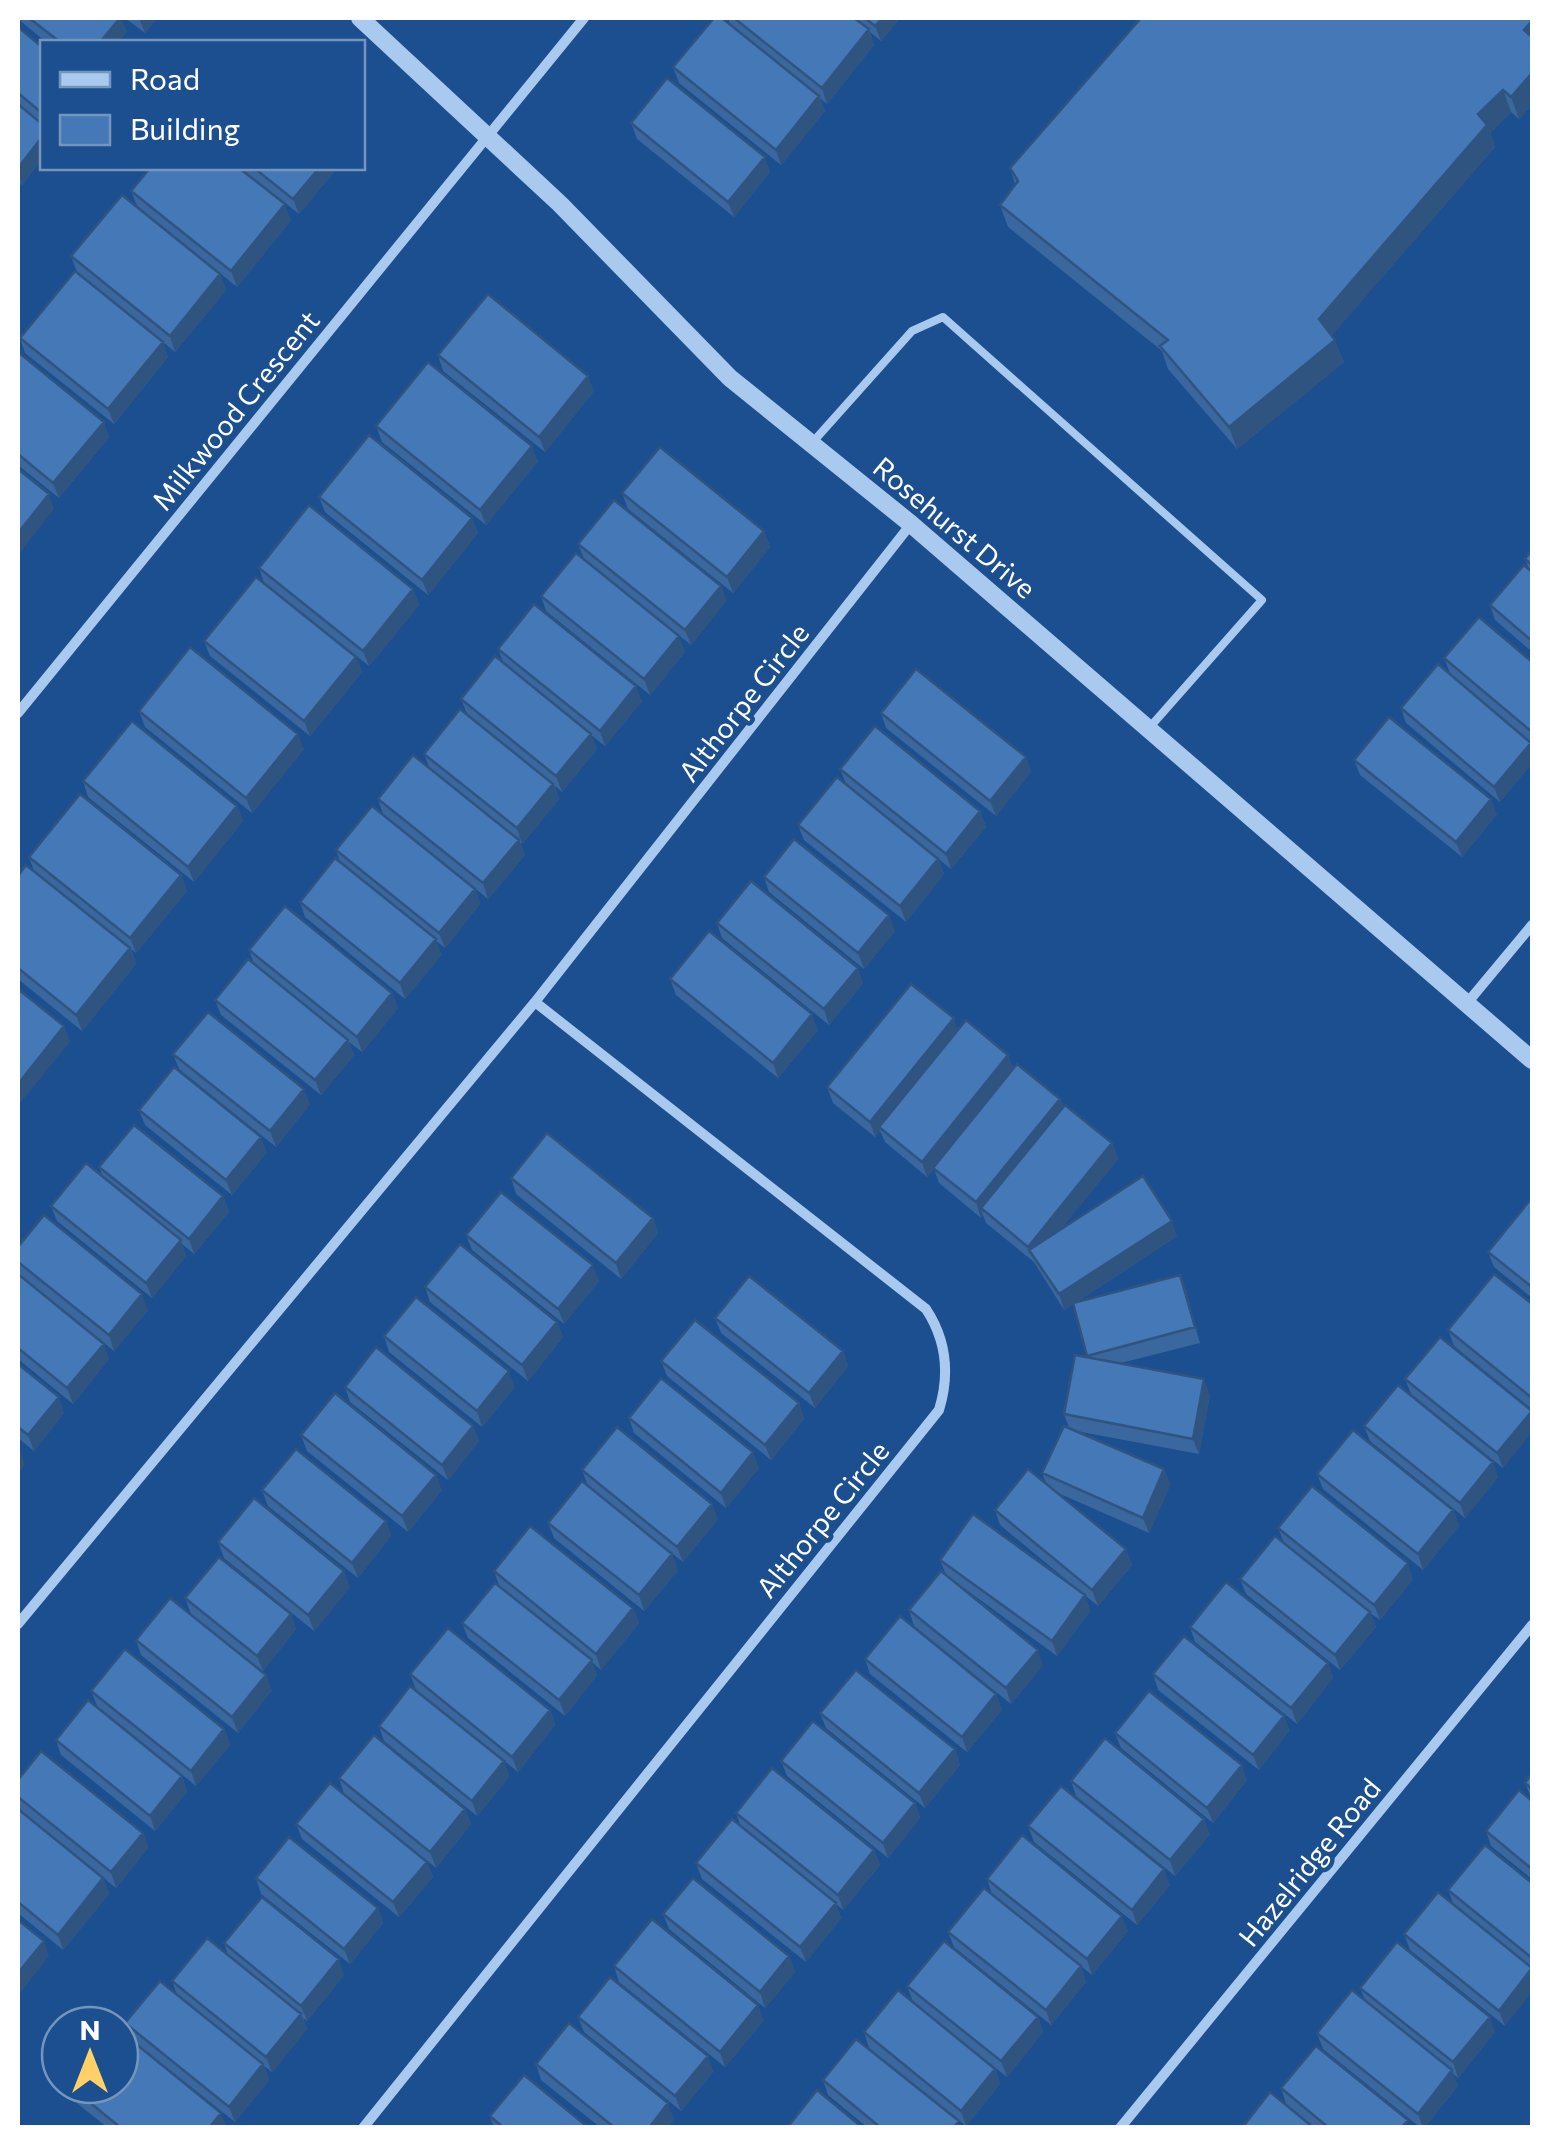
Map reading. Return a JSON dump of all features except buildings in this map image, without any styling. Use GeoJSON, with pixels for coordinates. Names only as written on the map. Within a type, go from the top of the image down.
{"type":"FeatureCollection","features":[{"type":"Feature","properties":{"kind":"street","name":"Rosehurst Drive"},"geometry":{"type":"LineString","coordinates":[[360,18],[560,204],[730,378],[911,524],[1532,1060]]}},
{"type":"Feature","properties":{"kind":"street","name":"Milkwood Crescent"},"geometry":{"type":"LineString","coordinates":[[18,713],[584,18]]}},
{"type":"Feature","properties":{"kind":"street","name":"Althorpe Circle"},"geometry":{"type":"LineString","coordinates":[[18,1624],[536,1002],[911,524]]}},
{"type":"Feature","properties":{"kind":"street"},"geometry":{"type":"LineString","coordinates":[[1468,1002],[1532,924]]}},
{"type":"Feature","properties":{"kind":"street","name":"Althorpe Circle"},"geometry":{"type":"LineString","coordinates":[[363,2128],[939,1410],[945,1390],[946,1356],[940,1329],[926,1309],[536,1002]]}},
{"type":"Feature","properties":{"kind":"street","name":"Hazelridge Road"},"geometry":{"type":"LineString","coordinates":[[1120,2128],[1532,1625]]}},
{"type":"Feature","properties":{"kind":"lane"},"geometry":{"type":"LineString","coordinates":[[812,443],[912,332],[943,317],[1262,600],[1149,728]]}}]}
